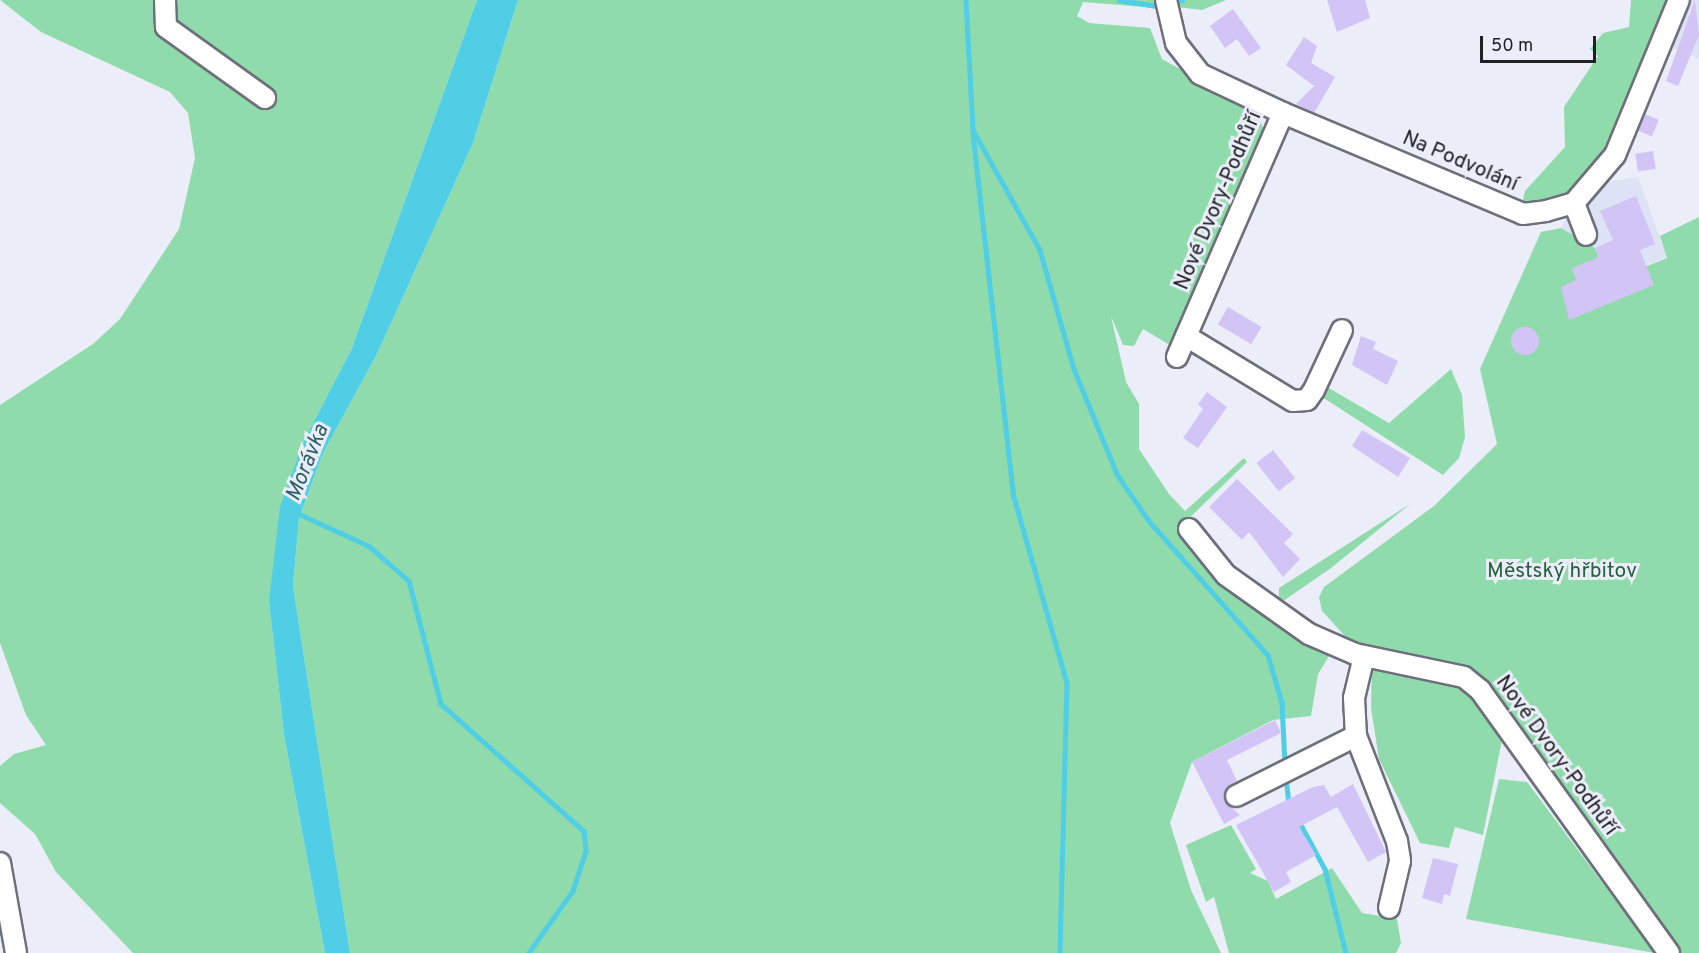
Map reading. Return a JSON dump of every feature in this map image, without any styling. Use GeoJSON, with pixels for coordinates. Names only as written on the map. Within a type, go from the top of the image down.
{"type":"FeatureCollection","features":[{"type":"Feature","properties":{"kind":"street"},"geometry":{"type":"LineString","coordinates":[[165,0],[166,27],[265,98]]}},
{"type":"Feature","properties":{"kind":"street","name":"Nové Dvory-Podhůří"},"geometry":{"type":"LineString","coordinates":[[1166,0],[1176,43],[1200,74],[1283,113],[1177,357]]}},
{"type":"Feature","properties":{"kind":"street"},"geometry":{"type":"LineString","coordinates":[[1586,235],[1574,203],[1615,155],[1679,0]]}},
{"type":"Feature","properties":{"kind":"street","name":"Na Podvolání"},"geometry":{"type":"LineString","coordinates":[[1283,113],[1523,214],[1574,203]]}},
{"type":"Feature","properties":{"kind":"street"},"geometry":{"type":"LineString","coordinates":[[1186,336],[1293,401],[1307,400],[1314,390],[1342,330]]}},
{"type":"Feature","properties":{"kind":"street","name":"Nové Dvory-Podhůří"},"geometry":{"type":"LineString","coordinates":[[1189,529],[1226,575],[1309,634],[1364,656],[1464,677],[1480,690],[1669,953]]}},
{"type":"Feature","properties":{"kind":"street"},"geometry":{"type":"LineString","coordinates":[[1364,656],[1354,698],[1356,736],[1397,841],[1400,861],[1389,908]]}},
{"type":"Feature","properties":{"kind":"street"},"geometry":{"type":"LineString","coordinates":[[1236,796],[1356,736]]}},
{"type":"Feature","properties":{"kind":"street"},"geometry":{"type":"LineString","coordinates":[[0,863],[16,953]]}},
{"type":"Feature","properties":{"kind":"shaded area"},"geometry":{"type":"Polygon","coordinates":[[[1688,0],[1699,0],[1699,59],[1670,46],[1688,0]]]}},
{"type":"Feature","properties":{"kind":"shaded area"},"geometry":{"type":"Polygon","coordinates":[[[1638,177],[1667,257],[1607,282],[1595,248],[1561,228],[1570,209],[1595,184],[1638,177]]]}},
{"type":"Feature","properties":{"kind":"green space"},"geometry":{"type":"Polygon","coordinates":[[[0,0],[477,0],[352,348],[303,443],[269,601],[284,735],[325,953],[133,953],[56,872],[35,834],[0,803],[0,766],[14,754],[46,745],[26,715],[0,643],[0,405],[93,344],[120,319],[179,229],[195,158],[188,113],[170,92],[41,32],[0,0]]]}},
{"type":"Feature","properties":{"kind":"green space"},"geometry":{"type":"Polygon","coordinates":[[[518,0],[1159,0],[1157,8],[1083,2],[1077,16],[1089,23],[1150,28],[1162,59],[1257,112],[1267,139],[1178,350],[1143,329],[1134,346],[1123,345],[1111,316],[1126,382],[1139,404],[1139,449],[1169,494],[1185,511],[1244,458],[1247,462],[1181,526],[1331,653],[1318,674],[1311,716],[1273,720],[1192,762],[1170,823],[1191,890],[1221,953],[350,953],[293,586],[299,518],[323,453],[376,356],[473,143],[518,0]]]}},
{"type":"Feature","properties":{"kind":"green space"},"geometry":{"type":"Polygon","coordinates":[[[1169,0],[1226,0],[1202,10],[1168,6],[1169,0]]]}},
{"type":"Feature","properties":{"kind":"green space"},"geometry":{"type":"Polygon","coordinates":[[[1631,0],[1674,0],[1616,144],[1576,197],[1546,208],[1522,204],[1525,191],[1565,147],[1564,107],[1598,56],[1590,49],[1603,33],[1629,27],[1631,0]]]}},
{"type":"Feature","properties":{"kind":"green space","name":"Městský hřbitov"},"geometry":{"type":"Polygon","coordinates":[[[1699,217],[1699,953],[1677,953],[1485,685],[1356,648],[1322,611],[1319,597],[1324,587],[1434,506],[1497,444],[1480,369],[1541,232],[1561,228],[1595,248],[1608,282],[1667,258],[1660,236],[1699,217]]]}},
{"type":"Feature","properties":{"kind":"green space"},"geometry":{"type":"Polygon","coordinates":[[[1451,369],[1462,395],[1465,437],[1459,458],[1443,475],[1322,397],[1327,387],[1389,423],[1451,369]]]}},
{"type":"Feature","properties":{"kind":"green space"},"geometry":{"type":"Polygon","coordinates":[[[1410,504],[1331,568],[1279,604],[1279,588],[1410,504]]]}},
{"type":"Feature","properties":{"kind":"green space"},"geometry":{"type":"Polygon","coordinates":[[[1372,662],[1461,681],[1502,740],[1483,835],[1455,827],[1449,848],[1420,843],[1379,759],[1371,708],[1372,662]]]}},
{"type":"Feature","properties":{"kind":"green space"},"geometry":{"type":"Polygon","coordinates":[[[1499,779],[1527,782],[1655,953],[1466,919],[1499,779]]]}},
{"type":"Feature","properties":{"kind":"green space"},"geometry":{"type":"Polygon","coordinates":[[[1231,825],[1256,869],[1250,873],[1268,881],[1276,899],[1332,868],[1362,913],[1397,919],[1401,943],[1396,953],[1229,953],[1214,897],[1206,902],[1186,845],[1231,825]]]}},
{"type":"Feature","properties":{"kind":"water","name":"Morávka"},"geometry":{"type":"Polygon","coordinates":[[[477,0],[518,0],[473,143],[376,356],[323,453],[299,518],[293,586],[350,953],[325,953],[284,735],[269,601],[280,507],[303,443],[352,348],[477,0]]]}},
{"type":"Feature","properties":{"kind":"building"},"geometry":{"type":"Polygon","coordinates":[[[1327,0],[1365,0],[1370,18],[1337,32],[1327,0]]]}},
{"type":"Feature","properties":{"kind":"building"},"geometry":{"type":"Polygon","coordinates":[[[1695,0],[1699,35],[1678,86],[1666,81],[1695,0]]]}},
{"type":"Feature","properties":{"kind":"building"},"geometry":{"type":"Polygon","coordinates":[[[1233,9],[1261,48],[1249,56],[1237,39],[1225,48],[1210,26],[1233,9]]]}},
{"type":"Feature","properties":{"kind":"building"},"geometry":{"type":"Polygon","coordinates":[[[1304,37],[1317,46],[1311,63],[1335,77],[1314,113],[1296,104],[1314,86],[1286,65],[1304,37]]]}},
{"type":"Feature","properties":{"kind":"building"},"geometry":{"type":"Polygon","coordinates":[[[1645,114],[1659,120],[1652,136],[1638,131],[1645,114]]]}},
{"type":"Feature","properties":{"kind":"building"},"geometry":{"type":"Polygon","coordinates":[[[1653,151],[1656,169],[1638,172],[1635,154],[1653,151]]]}},
{"type":"Feature","properties":{"kind":"building"},"geometry":{"type":"Polygon","coordinates":[[[1636,196],[1655,244],[1640,250],[1654,285],[1569,320],[1561,287],[1576,280],[1572,268],[1599,257],[1595,248],[1613,240],[1600,211],[1636,196]]]}},
{"type":"Feature","properties":{"kind":"building"},"geometry":{"type":"Polygon","coordinates":[[[1228,307],[1261,327],[1251,344],[1218,324],[1228,307]]]}},
{"type":"Feature","properties":{"kind":"building"},"geometry":{"type":"Polygon","coordinates":[[[1525,327],[1535,331],[1539,341],[1535,351],[1525,355],[1515,351],[1511,341],[1515,331],[1525,327]]]}},
{"type":"Feature","properties":{"kind":"building"},"geometry":{"type":"Polygon","coordinates":[[[1361,336],[1376,342],[1373,349],[1398,361],[1387,385],[1352,365],[1361,336]]]}},
{"type":"Feature","properties":{"kind":"building"},"geometry":{"type":"Polygon","coordinates":[[[1207,392],[1227,407],[1198,448],[1183,438],[1203,409],[1198,404],[1207,392]]]}},
{"type":"Feature","properties":{"kind":"building"},"geometry":{"type":"Polygon","coordinates":[[[1362,430],[1410,458],[1398,477],[1352,446],[1362,430]]]}},
{"type":"Feature","properties":{"kind":"building"},"geometry":{"type":"Polygon","coordinates":[[[1273,450],[1295,478],[1279,491],[1256,463],[1273,450]]]}},
{"type":"Feature","properties":{"kind":"building"},"geometry":{"type":"Polygon","coordinates":[[[1237,479],[1293,534],[1284,543],[1300,559],[1283,577],[1249,532],[1242,540],[1209,507],[1237,479]]]}},
{"type":"Feature","properties":{"kind":"building"},"geometry":{"type":"Polygon","coordinates":[[[1275,720],[1281,733],[1227,760],[1237,781],[1226,787],[1225,801],[1240,815],[1224,824],[1192,762],[1275,720]]]}},
{"type":"Feature","properties":{"kind":"building"},"geometry":{"type":"Polygon","coordinates":[[[1353,784],[1386,852],[1368,862],[1337,807],[1299,827],[1316,855],[1286,872],[1291,882],[1274,892],[1236,825],[1313,787],[1324,785],[1331,797],[1353,784]]]}},
{"type":"Feature","properties":{"kind":"building"},"geometry":{"type":"Polygon","coordinates":[[[1433,858],[1458,864],[1450,896],[1444,894],[1442,904],[1422,898],[1433,858]]]}},
{"type":"Feature","properties":{"kind":"waterway"},"geometry":{"type":"LineString","coordinates":[[966,0],[973,130],[1040,250],[1074,369],[1117,474],[1149,521],[1268,655],[1282,703],[1285,765]]}},
{"type":"Feature","properties":{"kind":"waterway"},"geometry":{"type":"LineString","coordinates":[[1119,0],[1158,6]]}},
{"type":"Feature","properties":{"kind":"waterway"},"geometry":{"type":"LineString","coordinates":[[1178,1],[1182,0]]}},
{"type":"Feature","properties":{"kind":"waterway"},"geometry":{"type":"LineString","coordinates":[[973,134],[1014,497],[1067,683],[1060,953]]}},
{"type":"Feature","properties":{"kind":"waterway","name":"Morávka"},"geometry":{"type":"LineString","coordinates":[[295,512],[369,546],[409,581],[441,704],[584,831],[586,851],[573,891],[529,953]]}},
{"type":"Feature","properties":{"kind":"waterway"},"geometry":{"type":"LineString","coordinates":[[1286,776],[1289,803]]}},
{"type":"Feature","properties":{"kind":"waterway"},"geometry":{"type":"LineString","coordinates":[[1299,821],[1325,869],[1346,953]]}}]}
